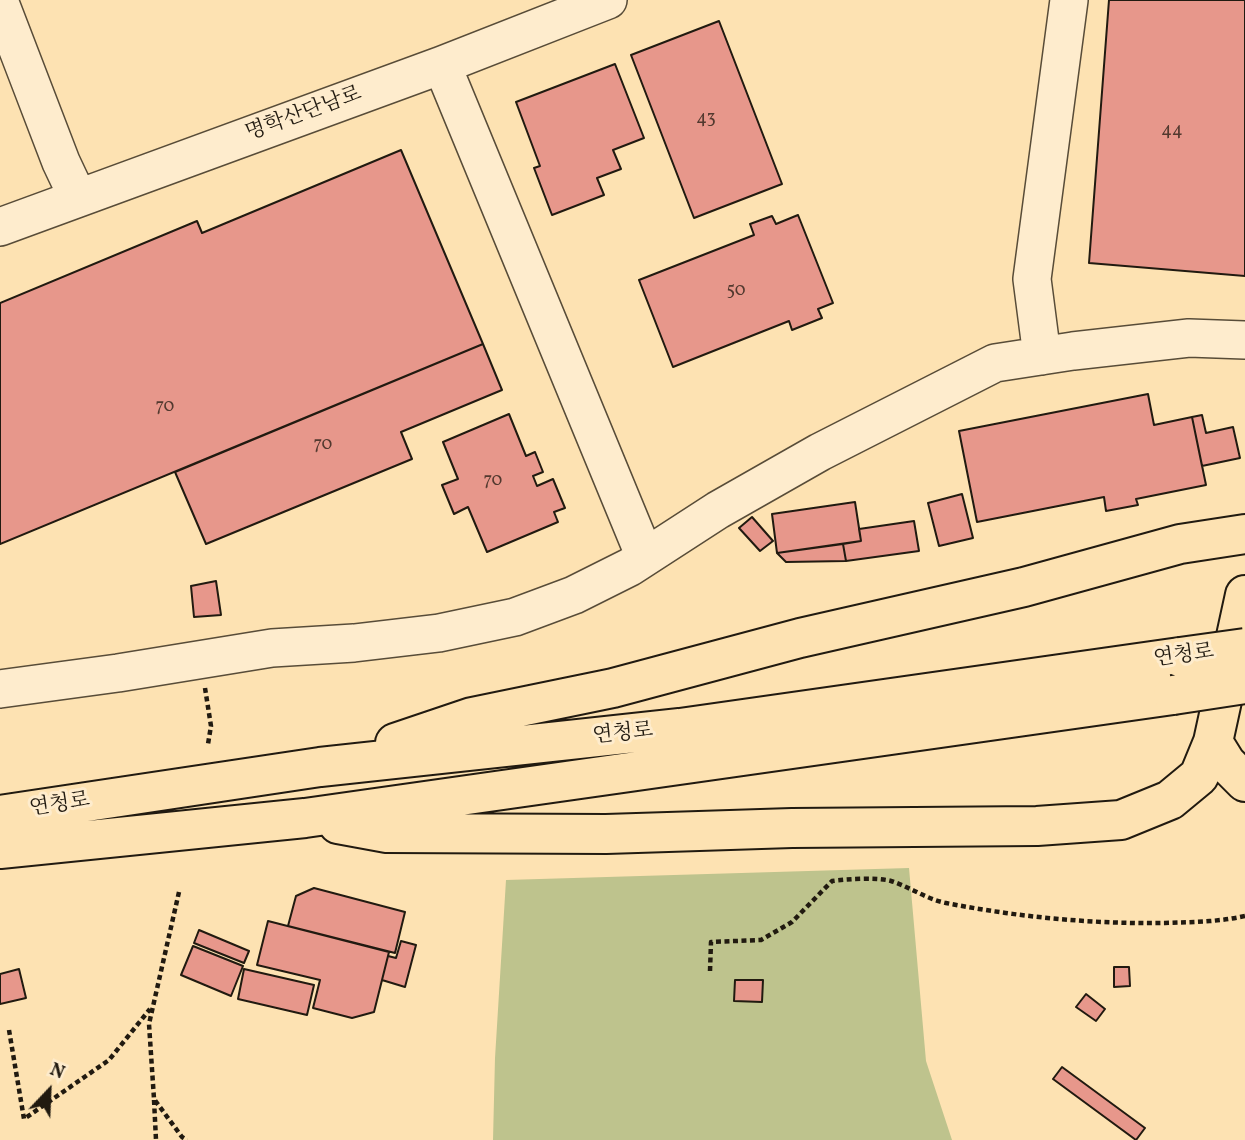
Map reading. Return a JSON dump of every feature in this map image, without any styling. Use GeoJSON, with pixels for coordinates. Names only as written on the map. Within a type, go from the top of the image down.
{"type":"FeatureCollection","features":[{"type":"Feature","properties":{"kind":"highway"},"geometry":{"type":"LineString","coordinates":[[1190,543],[1226,521],[1245,504]]}},
{"type":"Feature","properties":{"kind":"highway"},"geometry":{"type":"LineString","coordinates":[[320,767],[472,717],[613,688],[800,638],[1024,587],[1190,543],[1245,534]]}},
{"type":"Feature","properties":{"kind":"highway"},"geometry":{"type":"LineString","coordinates":[[305,818],[387,834],[606,834],[792,828],[1037,826],[1121,820],[1170,800],[1199,776],[1213,742],[1245,595]]}},
{"type":"Feature","properties":{"kind":"highway","name":"연청로"},"geometry":{"type":"LineString","coordinates":[[0,815],[320,767],[680,729],[1245,648]]}},
{"type":"Feature","properties":{"kind":"highway","name":"연청로"},"geometry":{"type":"LineString","coordinates":[[0,849],[305,818],[1245,684]]}},
{"type":"Feature","properties":{"kind":"highway"},"geometry":{"type":"LineString","coordinates":[[1213,742],[1226,763],[1245,782]]}},
{"type":"Feature","properties":{"kind":"street","name":"명학산단남로"},"geometry":{"type":"LineString","coordinates":[[0,227],[442,65],[608,0]]}},
{"type":"Feature","properties":{"kind":"street"},"geometry":{"type":"LineString","coordinates":[[1042,356],[1032,279],[1069,0]]}},
{"type":"Feature","properties":{"kind":"street"},"geometry":{"type":"LineString","coordinates":[[0,3],[61,162],[78,198]]}},
{"type":"Feature","properties":{"kind":"street"},"geometry":{"type":"LineString","coordinates":[[442,65],[645,557]]}},
{"type":"Feature","properties":{"kind":"street"},"geometry":{"type":"LineString","coordinates":[[0,689],[272,648],[354,643],[439,633],[515,617],[574,595],[645,557],[740,497],[820,452],[995,363],[1189,338],[1234,343]]}},
{"type":"Feature","properties":{"kind":"path"},"geometry":{"type":"LineString","coordinates":[[201,660],[211,726],[208,744]]}},
{"type":"Feature","properties":{"kind":"path"},"geometry":{"type":"LineString","coordinates":[[710,971],[711,942],[761,940],[792,922],[832,881],[841,880],[890,880],[934,900],[993,912],[1042,918],[1129,924],[1221,922],[1245,916]]}},
{"type":"Feature","properties":{"kind":"path"},"geometry":{"type":"LineString","coordinates":[[156,1140],[149,1024],[179,892]]}},
{"type":"Feature","properties":{"kind":"path"},"geometry":{"type":"LineString","coordinates":[[9,1030],[24,1119],[109,1060],[153,1006]]}},
{"type":"Feature","properties":{"kind":"path"},"geometry":{"type":"LineString","coordinates":[[154,1100],[181,1137],[187,1140]]}},
{"type":"Feature","properties":{"kind":"green space"},"geometry":{"type":"Polygon","coordinates":[[[909,868],[926,1061],[952,1140],[493,1140],[506,880],[909,868]]]}},
{"type":"Feature","properties":{"kind":"building"},"geometry":{"type":"Polygon","coordinates":[[[1109,0],[1245,0],[1245,276],[1089,263],[1109,0]]]}},
{"type":"Feature","properties":{"kind":"building"},"geometry":{"type":"Polygon","coordinates":[[[719,21],[782,184],[694,218],[631,55],[719,21]]]}},
{"type":"Feature","properties":{"kind":"building"},"geometry":{"type":"Polygon","coordinates":[[[615,64],[644,138],[613,150],[621,169],[597,178],[604,195],[552,215],[534,168],[540,166],[516,102],[615,64]]]}},
{"type":"Feature","properties":{"kind":"building"},"geometry":{"type":"Polygon","coordinates":[[[401,150],[483,344],[0,544],[0,303],[197,221],[202,233],[401,150]]]}},
{"type":"Feature","properties":{"kind":"building"},"geometry":{"type":"Polygon","coordinates":[[[798,215],[833,303],[818,309],[822,318],[792,330],[789,321],[673,367],[639,280],[754,235],[750,224],[772,216],[776,224],[798,215]]]}},
{"type":"Feature","properties":{"kind":"building"},"geometry":{"type":"Polygon","coordinates":[[[483,344],[502,390],[401,432],[412,459],[206,544],[175,472],[483,344]]]}},
{"type":"Feature","properties":{"kind":"building"},"geometry":{"type":"Polygon","coordinates":[[[1148,394],[1154,425],[1192,417],[1206,485],[1136,499],[1138,505],[1106,511],[1104,497],[977,522],[959,431],[1148,394]]]}},
{"type":"Feature","properties":{"kind":"building"},"geometry":{"type":"Polygon","coordinates":[[[509,414],[526,456],[535,452],[543,472],[533,476],[537,486],[553,479],[565,508],[554,512],[558,522],[487,552],[468,507],[454,514],[442,485],[458,479],[443,442],[509,414]]]}},
{"type":"Feature","properties":{"kind":"building"},"geometry":{"type":"Polygon","coordinates":[[[1202,415],[1206,433],[1233,427],[1240,458],[1202,466],[1192,417],[1202,415]]]}},
{"type":"Feature","properties":{"kind":"building"},"geometry":{"type":"Polygon","coordinates":[[[962,494],[973,538],[939,546],[928,503],[962,494]]]}},
{"type":"Feature","properties":{"kind":"building"},"geometry":{"type":"Polygon","coordinates":[[[855,502],[861,541],[777,553],[772,514],[855,502]]]}},
{"type":"Feature","properties":{"kind":"building"},"geometry":{"type":"Polygon","coordinates":[[[752,517],[773,541],[760,551],[739,528],[752,517]]]}},
{"type":"Feature","properties":{"kind":"building"},"geometry":{"type":"Polygon","coordinates":[[[914,521],[919,551],[846,561],[843,544],[861,541],[859,529],[914,521]]]}},
{"type":"Feature","properties":{"kind":"building"},"geometry":{"type":"Polygon","coordinates":[[[843,544],[846,561],[786,562],[777,553],[843,544]]]}},
{"type":"Feature","properties":{"kind":"building"},"geometry":{"type":"Polygon","coordinates":[[[216,581],[221,615],[194,617],[191,586],[216,581]]]}},
{"type":"Feature","properties":{"kind":"building"},"geometry":{"type":"Polygon","coordinates":[[[314,888],[405,912],[395,953],[288,926],[296,896],[314,888]]]}},
{"type":"Feature","properties":{"kind":"building"},"geometry":{"type":"Polygon","coordinates":[[[268,921],[389,952],[374,1012],[352,1018],[313,1008],[320,980],[257,965],[268,921]]]}},
{"type":"Feature","properties":{"kind":"building"},"geometry":{"type":"Polygon","coordinates":[[[199,930],[249,951],[244,963],[194,943],[199,930]]]}},
{"type":"Feature","properties":{"kind":"building"},"geometry":{"type":"Polygon","coordinates":[[[401,941],[416,945],[405,987],[382,980],[388,956],[396,958],[401,941]]]}},
{"type":"Feature","properties":{"kind":"building"},"geometry":{"type":"Polygon","coordinates":[[[193,946],[243,966],[231,996],[181,975],[193,946]]]}},
{"type":"Feature","properties":{"kind":"building"},"geometry":{"type":"Polygon","coordinates":[[[1114,967],[1129,967],[1130,986],[1114,987],[1114,967]]]}},
{"type":"Feature","properties":{"kind":"building"},"geometry":{"type":"Polygon","coordinates":[[[19,969],[26,998],[0,1004],[0,974],[19,969]]]}},
{"type":"Feature","properties":{"kind":"building"},"geometry":{"type":"Polygon","coordinates":[[[244,969],[314,985],[307,1015],[238,999],[244,969]]]}},
{"type":"Feature","properties":{"kind":"building"},"geometry":{"type":"Polygon","coordinates":[[[735,980],[763,980],[762,1002],[734,1001],[735,980]]]}},
{"type":"Feature","properties":{"kind":"building"},"geometry":{"type":"Polygon","coordinates":[[[1086,994],[1105,1009],[1096,1021],[1076,1007],[1086,994]]]}},
{"type":"Feature","properties":{"kind":"building"},"geometry":{"type":"Polygon","coordinates":[[[1062,1067],[1145,1128],[1136,1140],[1053,1079],[1062,1067]]]}}]}
